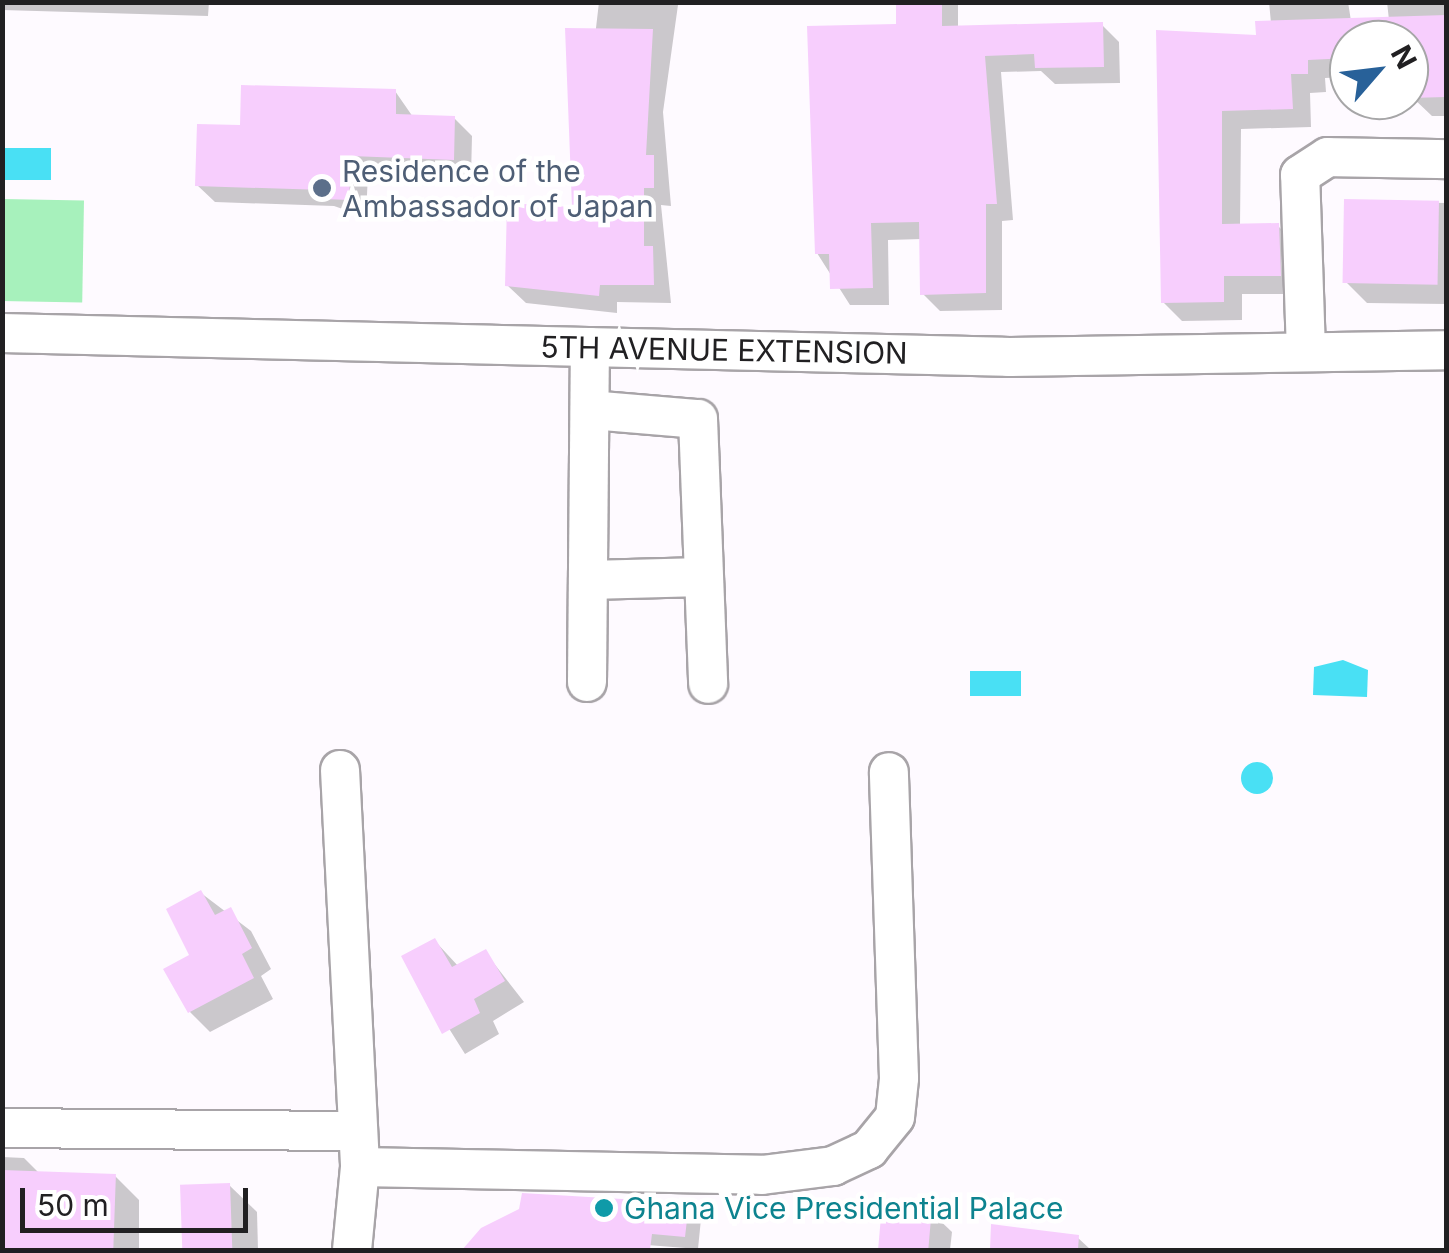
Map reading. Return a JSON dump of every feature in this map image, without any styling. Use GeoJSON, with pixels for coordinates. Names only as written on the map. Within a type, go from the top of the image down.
{"type":"FeatureCollection","features":[{"type":"Feature","properties":{"kind":"street"},"geometry":{"type":"LineString","coordinates":[[1306,352],[1300,175],[1328,157],[1446,158]]}},
{"type":"Feature","properties":{"kind":"street","name":"5TH AVENUE EXTENSION"},"geometry":{"type":"LineString","coordinates":[[2,333],[590,347],[1446,350]]}},
{"type":"Feature","properties":{"kind":"street"},"geometry":{"type":"LineString","coordinates":[[588,682],[590,347]]}},
{"type":"Feature","properties":{"kind":"street"},"geometry":{"type":"LineString","coordinates":[[590,410],[698,419],[708,684]]}},
{"type":"Feature","properties":{"kind":"street"},"geometry":{"type":"LineString","coordinates":[[588,580],[703,576]]}},
{"type":"Feature","properties":{"kind":"street"},"geometry":{"type":"LineString","coordinates":[[340,770],[358,1149],[352,1250]]}},
{"type":"Feature","properties":{"kind":"street"},"geometry":{"type":"LineString","coordinates":[[2,1128],[802,1174],[869,1148],[895,1117],[899,1078],[889,772]]}},
{"type":"Feature","properties":{"kind":"green space"},"geometry":{"type":"Polygon","coordinates":[[[3,199],[84,200],[82,302],[2,301],[3,199]]]}},
{"type":"Feature","properties":{"kind":"water"},"geometry":{"type":"Polygon","coordinates":[[[3,148],[51,148],[51,180],[3,180],[3,148]]]}},
{"type":"Feature","properties":{"kind":"water"},"geometry":{"type":"Polygon","coordinates":[[[1343,660],[1368,670],[1367,697],[1313,695],[1314,667],[1343,660]]]}},
{"type":"Feature","properties":{"kind":"water"},"geometry":{"type":"Polygon","coordinates":[[[970,671],[1021,671],[1021,696],[970,696],[970,671]]]}},
{"type":"Feature","properties":{"kind":"water"},"geometry":{"type":"Polygon","coordinates":[[[1257,762],[1269,766],[1273,778],[1269,790],[1257,794],[1245,790],[1241,778],[1245,766],[1257,762]]]}},
{"type":"Feature","properties":{"kind":"building"},"geometry":{"type":"Polygon","coordinates":[[[896,2],[942,2],[942,26],[1103,22],[1104,67],[1035,68],[1034,54],[985,56],[997,204],[986,204],[986,293],[920,295],[919,222],[871,223],[873,288],[830,289],[829,254],[815,254],[807,26],[896,24],[896,2]]]}},
{"type":"Feature","properties":{"kind":"building"},"geometry":{"type":"Polygon","coordinates":[[[1446,15],[1446,97],[1429,97],[1429,20],[1329,20],[1329,59],[1308,60],[1308,74],[1291,74],[1293,109],[1222,111],[1222,224],[1279,223],[1281,276],[1224,276],[1224,302],[1161,303],[1156,30],[1256,35],[1255,21],[1446,15]]]}},
{"type":"Feature","properties":{"kind":"building"},"geometry":{"type":"Polygon","coordinates":[[[565,28],[653,29],[646,155],[654,155],[654,188],[644,188],[644,246],[653,246],[654,285],[600,285],[599,296],[505,286],[507,203],[572,207],[565,28]]]}},
{"type":"Feature","properties":{"kind":"building"},"geometry":{"type":"Polygon","coordinates":[[[241,85],[396,89],[396,114],[455,116],[454,160],[351,156],[349,200],[323,199],[324,190],[195,186],[197,124],[240,125],[241,85]]]}},
{"type":"Feature","properties":{"kind":"building"},"geometry":{"type":"Polygon","coordinates":[[[1344,199],[1439,201],[1438,285],[1343,283],[1344,199]]]}},
{"type":"Feature","properties":{"kind":"building"},"geometry":{"type":"Polygon","coordinates":[[[201,890],[215,915],[231,907],[252,948],[242,954],[254,978],[188,1013],[163,969],[189,955],[166,909],[201,890]]]}},
{"type":"Feature","properties":{"kind":"building"},"geometry":{"type":"Polygon","coordinates":[[[435,938],[452,967],[486,949],[505,981],[474,999],[480,1013],[442,1034],[401,956],[435,938]]]}},
{"type":"Feature","properties":{"kind":"building"},"geometry":{"type":"Polygon","coordinates":[[[2,1170],[116,1174],[113,1250],[2,1250],[2,1170]]]}},
{"type":"Feature","properties":{"kind":"building"},"geometry":{"type":"Polygon","coordinates":[[[230,1183],[232,1250],[182,1250],[180,1185],[230,1183]]]}},
{"type":"Feature","properties":{"kind":"building","name":"Ghana Vice Presidential Palace"},"geometry":{"type":"Polygon","coordinates":[[[522,1193],[689,1203],[685,1237],[652,1234],[650,1250],[462,1250],[481,1228],[519,1209],[522,1193]]]}},
{"type":"Feature","properties":{"kind":"building"},"geometry":{"type":"Polygon","coordinates":[[[882,1205],[932,1209],[928,1250],[878,1250],[882,1205]]]}},
{"type":"Feature","properties":{"kind":"building"},"geometry":{"type":"Polygon","coordinates":[[[991,1224],[1079,1235],[1078,1250],[990,1250],[991,1224]]]}},
{"type":"Feature","properties":{"kind":"place","name":"Residence of the Ambassador of Japan"},"geometry":{"type":"Point","coordinates":[322,188]}},
{"type":"Feature","properties":{"kind":"place","name":"Ghana Vice Presidential Palace"},"geometry":{"type":"Point","coordinates":[604,1208]}}]}
